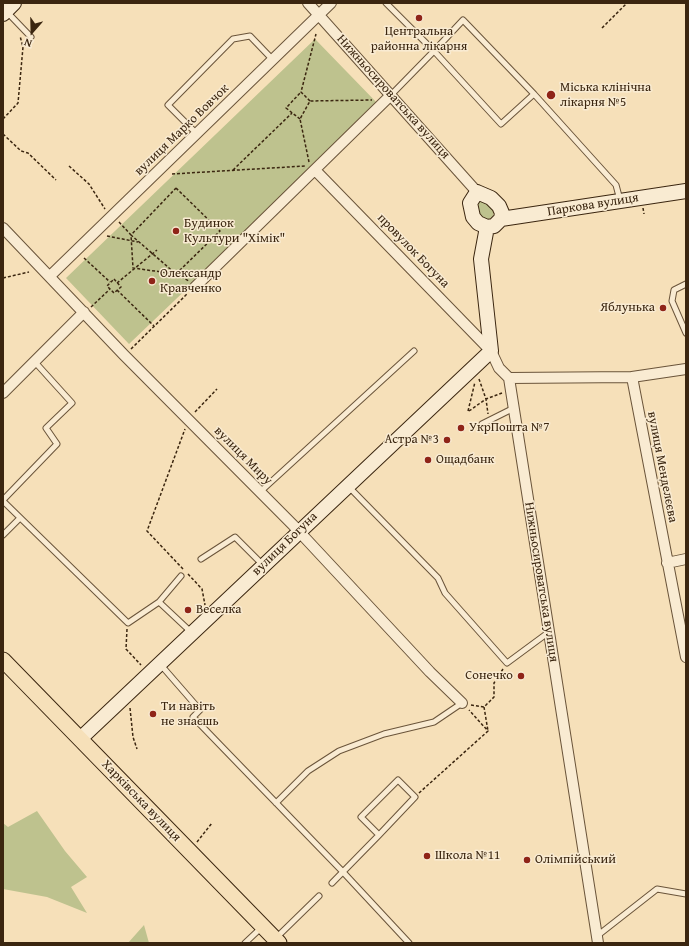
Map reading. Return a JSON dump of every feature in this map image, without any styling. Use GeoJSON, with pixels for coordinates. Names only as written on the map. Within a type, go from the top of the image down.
{"type":"FeatureCollection","features":[{"type":"Feature","properties":{"kind":"main road","name":"Паркова вулиця"},"geometry":{"type":"LineString","coordinates":[[501,219],[686,191]]}},
{"type":"Feature","properties":{"kind":"main road","name":"Нижньосироватська вулиця"},"geometry":{"type":"LineString","coordinates":[[477,192],[484,194],[495,202],[502,213],[501,219]]}},
{"type":"Feature","properties":{"kind":"main road"},"geometry":{"type":"LineString","coordinates":[[477,192],[470,203],[471,211],[478,223],[487,227],[494,226],[501,219]]}},
{"type":"Feature","properties":{"kind":"main road"},"geometry":{"type":"LineString","coordinates":[[487,227],[481,259],[491,351]]}},
{"type":"Feature","properties":{"kind":"main road","name":"вулиця Богуна"},"geometry":{"type":"LineString","coordinates":[[80,739],[491,351]]}},
{"type":"Feature","properties":{"kind":"main road","name":"Харківська вулиця"},"geometry":{"type":"LineString","coordinates":[[3,660],[277,941]]}},
{"type":"Feature","properties":{"kind":"street","name":"Нижньосироватська вулиця"},"geometry":{"type":"LineString","coordinates":[[308,3],[391,94],[477,192]]}},
{"type":"Feature","properties":{"kind":"street","name":"вулиця Марко Вовчок"},"geometry":{"type":"LineString","coordinates":[[50,276],[332,3]]}},
{"type":"Feature","properties":{"kind":"street"},"geometry":{"type":"LineString","coordinates":[[192,284],[315,170],[391,94]]}},
{"type":"Feature","properties":{"kind":"street","name":"провулок Богуна"},"geometry":{"type":"LineString","coordinates":[[315,170],[491,351]]}},
{"type":"Feature","properties":{"kind":"street","name":"вулиця Миру"},"geometry":{"type":"LineString","coordinates":[[3,228],[86,310],[124,355],[299,531],[430,672],[462,703]]}},
{"type":"Feature","properties":{"kind":"street"},"geometry":{"type":"LineString","coordinates":[[3,393],[86,310]]}},
{"type":"Feature","properties":{"kind":"street"},"geometry":{"type":"LineString","coordinates":[[491,351],[498,368],[509,378],[632,377],[686,369]]}},
{"type":"Feature","properties":{"kind":"street","name":"вулиця Менделєєва"},"geometry":{"type":"LineString","coordinates":[[632,377],[686,657]]}},
{"type":"Feature","properties":{"kind":"street","name":"Нижньосироватська вулиця"},"geometry":{"type":"LineString","coordinates":[[509,378],[597,940]]}},
{"type":"Feature","properties":{"kind":"street"},"geometry":{"type":"LineString","coordinates":[[667,563],[686,559]]}},
{"type":"Feature","properties":{"kind":"lane"},"geometry":{"type":"LineString","coordinates":[[386,3],[434,51],[501,124],[534,94]]}},
{"type":"Feature","properties":{"kind":"lane"},"geometry":{"type":"LineString","coordinates":[[10,12],[32,37]]}},
{"type":"Feature","properties":{"kind":"lane"},"geometry":{"type":"LineString","coordinates":[[391,94],[463,20],[534,94],[616,185],[620,201]]}},
{"type":"Feature","properties":{"kind":"lane"},"geometry":{"type":"LineString","coordinates":[[197,134],[168,105],[233,39],[250,36],[272,60]]}},
{"type":"Feature","properties":{"kind":"lane"},"geometry":{"type":"LineString","coordinates":[[686,284],[674,290],[672,301],[686,333]]}},
{"type":"Feature","properties":{"kind":"lane"},"geometry":{"type":"LineString","coordinates":[[260,492],[414,351]]}},
{"type":"Feature","properties":{"kind":"lane"},"geometry":{"type":"LineString","coordinates":[[34,361],[72,403],[46,428],[57,444],[3,501],[128,623],[159,602],[181,576]]}},
{"type":"Feature","properties":{"kind":"lane"},"geometry":{"type":"LineString","coordinates":[[482,424],[514,408]]}},
{"type":"Feature","properties":{"kind":"lane"},"geometry":{"type":"LineString","coordinates":[[347,486],[438,578],[445,593],[507,663],[549,632]]}},
{"type":"Feature","properties":{"kind":"lane"},"geometry":{"type":"LineString","coordinates":[[3,535],[20,518]]}},
{"type":"Feature","properties":{"kind":"lane"},"geometry":{"type":"LineString","coordinates":[[201,559],[235,537],[263,565]]}},
{"type":"Feature","properties":{"kind":"lane"},"geometry":{"type":"LineString","coordinates":[[159,602],[192,633]]}},
{"type":"Feature","properties":{"kind":"lane"},"geometry":{"type":"LineString","coordinates":[[160,664],[200,710],[193,717],[343,872],[409,943]]}},
{"type":"Feature","properties":{"kind":"lane"},"geometry":{"type":"LineString","coordinates":[[276,803],[308,771],[339,751],[384,734],[434,722],[462,703]]}},
{"type":"Feature","properties":{"kind":"lane"},"geometry":{"type":"LineString","coordinates":[[332,883],[379,835],[415,797],[398,780],[361,817],[379,835]]}},
{"type":"Feature","properties":{"kind":"lane"},"geometry":{"type":"LineString","coordinates":[[597,940],[657,889],[686,894]]}},
{"type":"Feature","properties":{"kind":"lane"},"geometry":{"type":"LineString","coordinates":[[277,941],[319,896]]}},
{"type":"Feature","properties":{"kind":"lane"},"geometry":{"type":"LineString","coordinates":[[245,943],[263,926]]}},
{"type":"Feature","properties":{"kind":"path"},"geometry":{"type":"LineString","coordinates":[[602,28],[627,3]]}},
{"type":"Feature","properties":{"kind":"path"},"geometry":{"type":"LineString","coordinates":[[3,119],[18,103],[23,48],[10,12]]}},
{"type":"Feature","properties":{"kind":"path"},"geometry":{"type":"LineString","coordinates":[[300,119],[286,108],[301,92],[316,34]]}},
{"type":"Feature","properties":{"kind":"path"},"geometry":{"type":"LineString","coordinates":[[301,92],[310,101],[373,100]]}},
{"type":"Feature","properties":{"kind":"path"},"geometry":{"type":"LineString","coordinates":[[172,174],[310,166],[300,119],[310,101]]}},
{"type":"Feature","properties":{"kind":"path"},"geometry":{"type":"LineString","coordinates":[[232,171],[292,113]]}},
{"type":"Feature","properties":{"kind":"path"},"geometry":{"type":"LineString","coordinates":[[3,134],[21,150],[28,152],[56,180]]}},
{"type":"Feature","properties":{"kind":"path"},"geometry":{"type":"LineString","coordinates":[[69,166],[89,184],[104,208],[131,235],[176,274],[192,284],[154,326],[124,355]]}},
{"type":"Feature","properties":{"kind":"path"},"geometry":{"type":"LineString","coordinates":[[133,268],[131,235],[176,188],[220,231],[176,274]]}},
{"type":"Feature","properties":{"kind":"path"},"geometry":{"type":"LineString","coordinates":[[106,236],[140,242]]}},
{"type":"Feature","properties":{"kind":"path"},"geometry":{"type":"LineString","coordinates":[[117,283],[133,268],[157,250]]}},
{"type":"Feature","properties":{"kind":"path"},"geometry":{"type":"LineString","coordinates":[[84,258],[110,282]]}},
{"type":"Feature","properties":{"kind":"path"},"geometry":{"type":"LineString","coordinates":[[133,268],[176,274]]}},
{"type":"Feature","properties":{"kind":"path"},"geometry":{"type":"LineString","coordinates":[[3,278],[29,272]]}},
{"type":"Feature","properties":{"kind":"path"},"geometry":{"type":"LineString","coordinates":[[114,279],[117,283],[121,287],[114,293],[107,286],[114,279]]}},
{"type":"Feature","properties":{"kind":"path"},"geometry":{"type":"LineString","coordinates":[[86,310],[110,289]]}},
{"type":"Feature","properties":{"kind":"path"},"geometry":{"type":"LineString","coordinates":[[117,290],[154,326]]}},
{"type":"Feature","properties":{"kind":"path"},"geometry":{"type":"LineString","coordinates":[[488,421],[486,399],[477,375],[468,411],[486,399],[511,390]]}},
{"type":"Feature","properties":{"kind":"path"},"geometry":{"type":"LineString","coordinates":[[206,608],[202,589],[147,531],[184,431],[193,414],[217,389]]}},
{"type":"Feature","properties":{"kind":"path"},"geometry":{"type":"LineString","coordinates":[[128,623],[126,649],[144,668]]}},
{"type":"Feature","properties":{"kind":"path"},"geometry":{"type":"LineString","coordinates":[[484,707],[494,697],[494,683],[507,663]]}},
{"type":"Feature","properties":{"kind":"path"},"geometry":{"type":"LineString","coordinates":[[462,703],[484,707]]}},
{"type":"Feature","properties":{"kind":"path"},"geometry":{"type":"LineString","coordinates":[[462,703],[488,731]]}},
{"type":"Feature","properties":{"kind":"path"},"geometry":{"type":"LineString","coordinates":[[130,706],[133,737],[137,749]]}},
{"type":"Feature","properties":{"kind":"path"},"geometry":{"type":"LineString","coordinates":[[484,707],[488,731]]}},
{"type":"Feature","properties":{"kind":"path"},"geometry":{"type":"LineString","coordinates":[[415,797],[488,731]]}},
{"type":"Feature","properties":{"kind":"path"},"geometry":{"type":"LineString","coordinates":[[189,850],[212,823]]}},
{"type":"Feature","properties":{"kind":"green space"},"geometry":{"type":"Polygon","coordinates":[[[315,39],[379,105],[129,344],[66,278],[315,39]]]}},
{"type":"Feature","properties":{"kind":"green space"},"geometry":{"type":"Polygon","coordinates":[[[483,199],[494,211],[493,216],[489,219],[483,219],[479,216],[478,200],[483,199]]]}},
{"type":"Feature","properties":{"kind":"green space"},"geometry":{"type":"Polygon","coordinates":[[[37,811],[65,851],[87,877],[71,887],[87,913],[47,897],[3,889],[3,823],[8,827],[37,811]]]}},
{"type":"Feature","properties":{"kind":"green space"},"geometry":{"type":"Polygon","coordinates":[[[144,925],[149,943],[128,943],[144,925]]]}},
{"type":"Feature","properties":{"kind":"place","name":"Центральна районна лікарня"},"geometry":{"type":"Point","coordinates":[419,18]}},
{"type":"Feature","properties":{"kind":"place","name":"Міська клінічна лікарня №5"},"geometry":{"type":"Point","coordinates":[551,95]}},
{"type":"Feature","properties":{"kind":"place","name":"Будинок Культури \"Хімік\""},"geometry":{"type":"Point","coordinates":[176,231]}},
{"type":"Feature","properties":{"kind":"place","name":"Олександр Кравченко"},"geometry":{"type":"Point","coordinates":[152,281]}},
{"type":"Feature","properties":{"kind":"place","name":"Яблунька"},"geometry":{"type":"Point","coordinates":[663,308]}},
{"type":"Feature","properties":{"kind":"place","name":"УкрПошта №7"},"geometry":{"type":"Point","coordinates":[461,428]}},
{"type":"Feature","properties":{"kind":"place","name":"Астра №3"},"geometry":{"type":"Point","coordinates":[447,440]}},
{"type":"Feature","properties":{"kind":"place","name":"Ощадбанк"},"geometry":{"type":"Point","coordinates":[428,460]}},
{"type":"Feature","properties":{"kind":"place","name":"Веселка"},"geometry":{"type":"Point","coordinates":[188,610]}},
{"type":"Feature","properties":{"kind":"place","name":"Сонечко"},"geometry":{"type":"Point","coordinates":[521,676]}},
{"type":"Feature","properties":{"kind":"place","name":"Ти навіть не знаєшь"},"geometry":{"type":"Point","coordinates":[153,714]}},
{"type":"Feature","properties":{"kind":"place","name":"Школа №11"},"geometry":{"type":"Point","coordinates":[427,856]}},
{"type":"Feature","properties":{"kind":"place","name":"Олімпійський"},"geometry":{"type":"Point","coordinates":[527,860]}}]}
